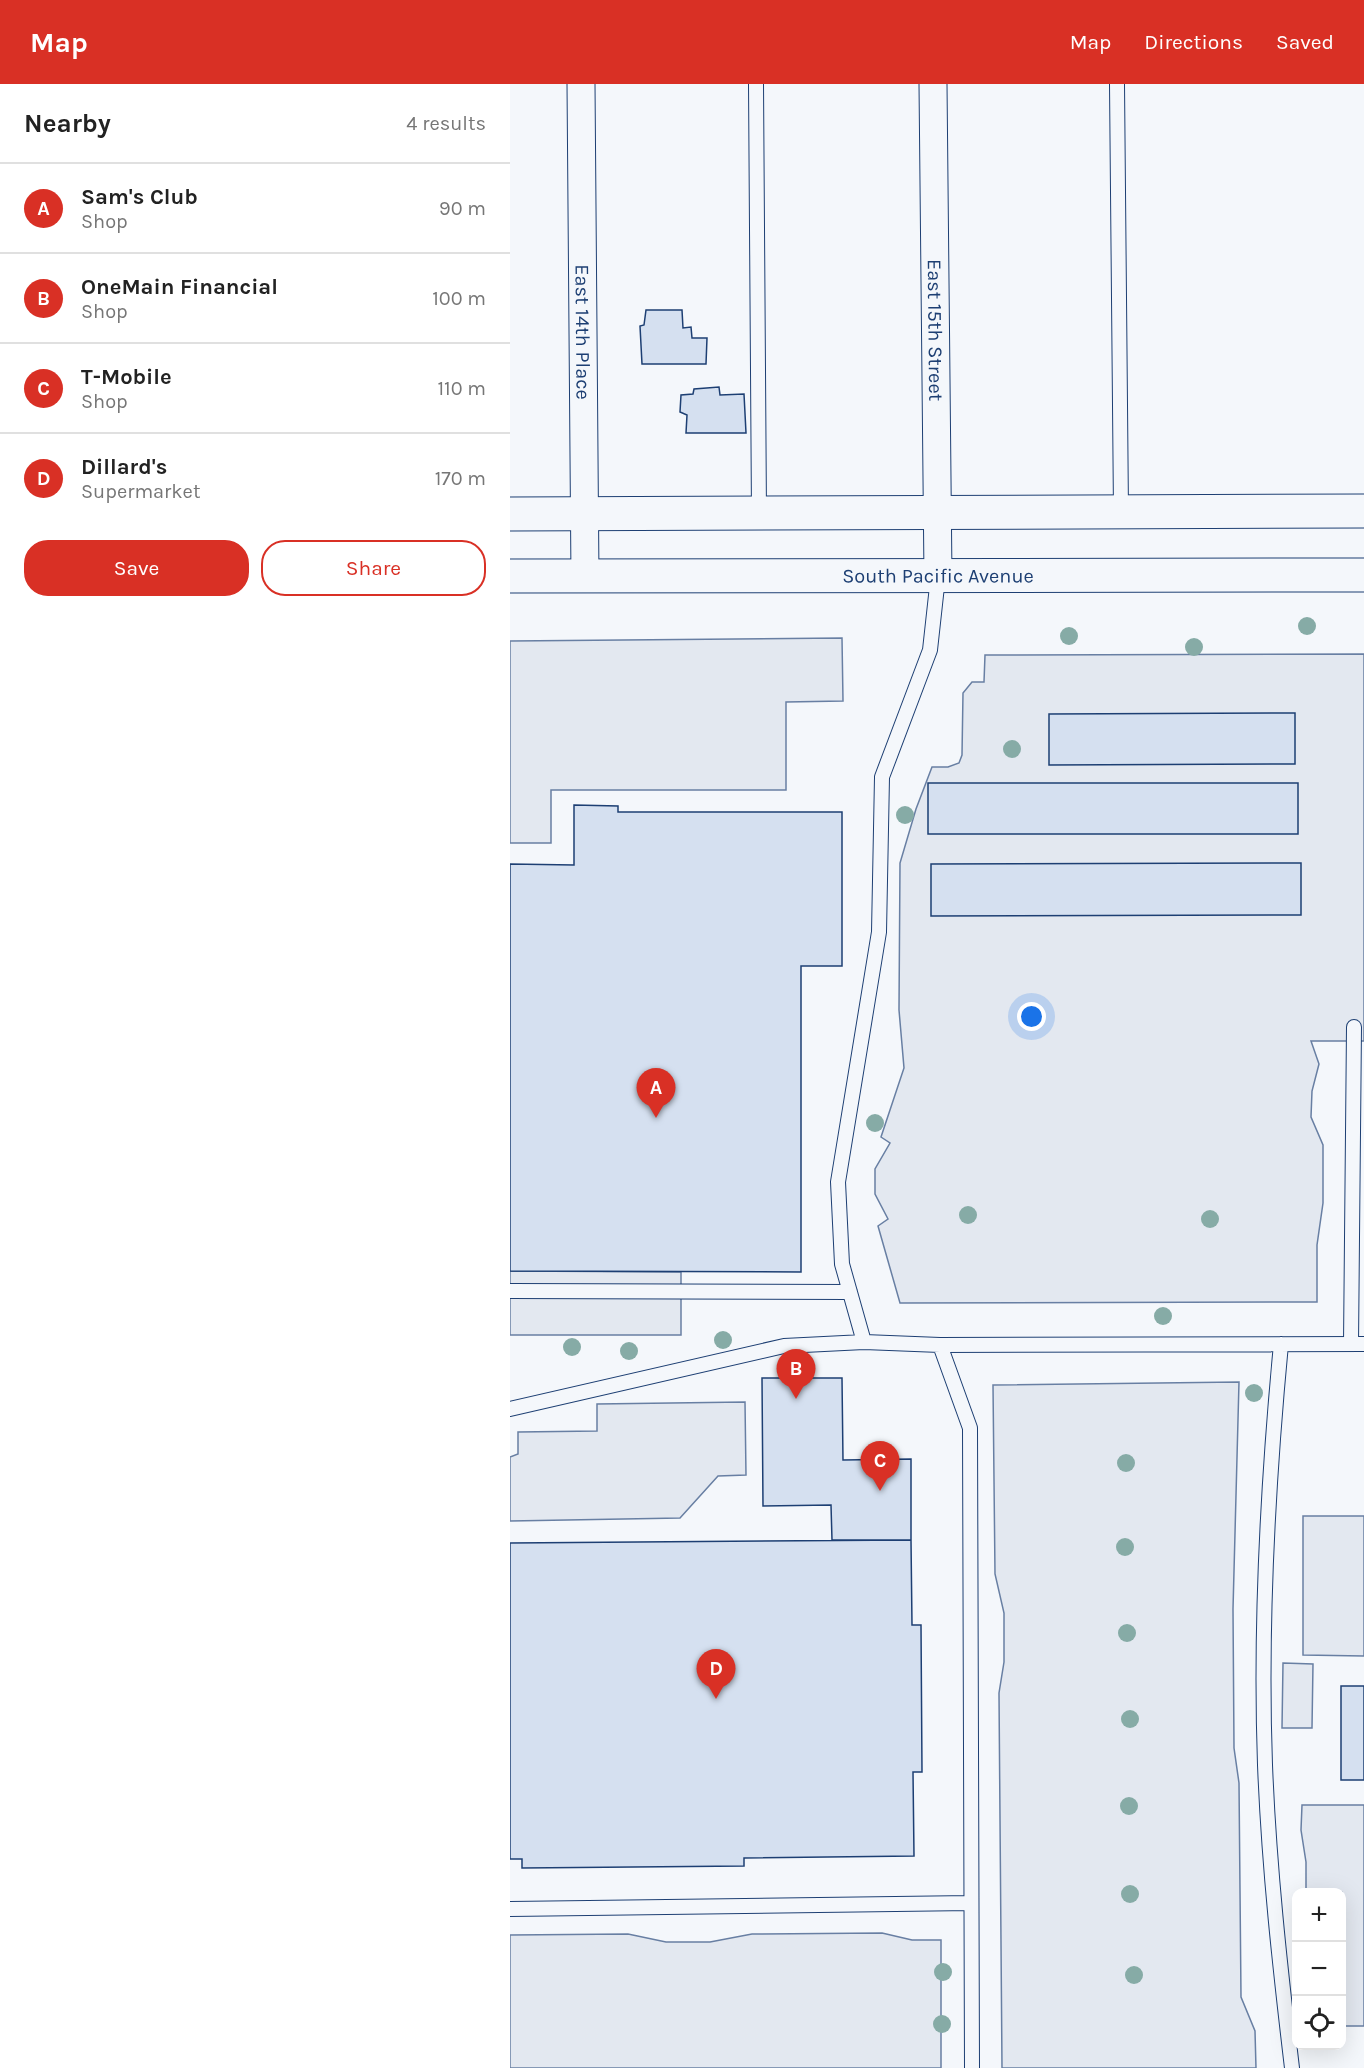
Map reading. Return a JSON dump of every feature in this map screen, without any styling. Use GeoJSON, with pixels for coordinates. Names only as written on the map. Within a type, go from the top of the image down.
{"type":"FeatureCollection","features":[{"type":"Feature","properties":{"kind":"street","name":"East 14th Place"},"geometry":{"type":"LineString","coordinates":[[581,84],[585,578]]}},
{"type":"Feature","properties":{"kind":"street","name":"East 15th Street"},"geometry":{"type":"LineString","coordinates":[[933,84],[938,577]]}},
{"type":"Feature","properties":{"kind":"street"},"geometry":{"type":"LineString","coordinates":[[510,514],[1364,511]]}},
{"type":"Feature","properties":{"kind":"street","name":"South Pacific Avenue"},"geometry":{"type":"LineString","coordinates":[[510,576],[585,578],[1364,575]]}},
{"type":"Feature","properties":{"kind":"lane"},"geometry":{"type":"LineString","coordinates":[[756,84],[759,514]]}},
{"type":"Feature","properties":{"kind":"lane"},"geometry":{"type":"LineString","coordinates":[[1117,84],[1121,512]]}},
{"type":"Feature","properties":{"kind":"lane"},"geometry":{"type":"LineString","coordinates":[[864,1342],[842,1264],[838,1182],[879,932],[882,777],[930,650],[938,577]]}},
{"type":"Feature","properties":{"kind":"lane"},"geometry":{"type":"LineString","coordinates":[[510,1409],[784,1346],[864,1342],[940,1345],[1358,1344],[1354,1027]]}},
{"type":"Feature","properties":{"kind":"lane"},"geometry":{"type":"LineString","coordinates":[[510,1291],[850,1292]]}},
{"type":"Feature","properties":{"kind":"lane"},"geometry":{"type":"LineString","coordinates":[[1281,1344],[1273,1428],[1270,1502],[1266,1614],[1265,1764],[1276,1934],[1292,2068]]}},
{"type":"Feature","properties":{"kind":"lane"},"geometry":{"type":"LineString","coordinates":[[940,1345],[970,1428],[972,2068]]}},
{"type":"Feature","properties":{"kind":"lane"},"geometry":{"type":"LineString","coordinates":[[510,1909],[972,1903]]}},
{"type":"Feature","properties":{"kind":"shaded area"},"geometry":{"type":"Polygon","coordinates":[[[842,638],[843,701],[786,702],[786,790],[551,790],[551,843],[510,843],[510,641],[842,638]]]}},
{"type":"Feature","properties":{"kind":"shaded area"},"geometry":{"type":"Polygon","coordinates":[[[1364,654],[1364,1041],[1311,1041],[1319,1064],[1312,1091],[1311,1117],[1323,1145],[1323,1203],[1317,1245],[1317,1302],[900,1303],[878,1226],[888,1219],[875,1194],[875,1169],[890,1143],[881,1137],[904,1068],[899,1010],[900,863],[916,809],[932,767],[948,767],[959,763],[962,755],[963,693],[972,682],[984,682],[985,655],[1364,654]]]}},
{"type":"Feature","properties":{"kind":"shaded area"},"geometry":{"type":"Polygon","coordinates":[[[510,1271],[681,1272],[681,1335],[510,1335],[510,1271]]]}},
{"type":"Feature","properties":{"kind":"shaded area"},"geometry":{"type":"Polygon","coordinates":[[[1239,1382],[1233,1609],[1234,1748],[1239,1783],[1241,1997],[1255,2031],[1256,2068],[1002,2068],[999,1693],[1004,1662],[1004,1613],[995,1574],[993,1385],[1239,1382]]]}},
{"type":"Feature","properties":{"kind":"shaded area"},"geometry":{"type":"Polygon","coordinates":[[[745,1402],[746,1475],[718,1476],[680,1518],[510,1521],[510,1457],[518,1454],[518,1432],[597,1431],[597,1404],[745,1402]]]}},
{"type":"Feature","properties":{"kind":"shaded area"},"geometry":{"type":"Polygon","coordinates":[[[1303,1516],[1364,1516],[1364,1656],[1303,1655],[1303,1516]]]}},
{"type":"Feature","properties":{"kind":"shaded area"},"geometry":{"type":"Polygon","coordinates":[[[1283,1663],[1313,1664],[1312,1728],[1282,1728],[1283,1663]]]}},
{"type":"Feature","properties":{"kind":"shaded area"},"geometry":{"type":"Polygon","coordinates":[[[1302,1805],[1364,1805],[1364,2026],[1346,2026],[1346,1888],[1306,1888],[1306,1862],[1301,1830],[1302,1805]]]}},
{"type":"Feature","properties":{"kind":"shaded area"},"geometry":{"type":"Polygon","coordinates":[[[882,1933],[912,1940],[941,1940],[941,2068],[510,2068],[510,1935],[628,1934],[666,1942],[710,1942],[752,1934],[882,1933]]]}},
{"type":"Feature","properties":{"kind":"building"},"geometry":{"type":"Polygon","coordinates":[[[646,310],[682,310],[683,328],[691,327],[692,338],[707,338],[706,364],[642,364],[640,326],[644,325],[646,310]]]}},
{"type":"Feature","properties":{"kind":"building"},"geometry":{"type":"Polygon","coordinates":[[[719,387],[720,395],[744,394],[746,433],[686,433],[687,415],[680,412],[681,395],[693,394],[694,389],[719,387]]]}},
{"type":"Feature","properties":{"kind":"building"},"geometry":{"type":"Polygon","coordinates":[[[1295,713],[1295,764],[1049,765],[1049,714],[1295,713]]]}},
{"type":"Feature","properties":{"kind":"building"},"geometry":{"type":"Polygon","coordinates":[[[928,783],[1298,783],[1298,834],[928,834],[928,783]]]}},
{"type":"Feature","properties":{"kind":"building"},"geometry":{"type":"Polygon","coordinates":[[[574,805],[618,806],[618,812],[842,812],[842,966],[801,966],[801,1272],[510,1271],[510,864],[574,865],[574,805]]]}},
{"type":"Feature","properties":{"kind":"building"},"geometry":{"type":"Polygon","coordinates":[[[1301,863],[1301,915],[931,916],[931,864],[1301,863]]]}},
{"type":"Feature","properties":{"kind":"building"},"geometry":{"type":"Polygon","coordinates":[[[762,1378],[842,1378],[843,1460],[911,1459],[911,1540],[832,1540],[831,1505],[763,1506],[762,1378]]]}},
{"type":"Feature","properties":{"kind":"building"},"geometry":{"type":"Polygon","coordinates":[[[911,1540],[912,1625],[921,1625],[922,1772],[913,1772],[914,1856],[744,1858],[744,1866],[522,1868],[522,1859],[510,1859],[510,1543],[911,1540]]]}},
{"type":"Feature","properties":{"kind":"building"},"geometry":{"type":"Polygon","coordinates":[[[1341,1686],[1364,1686],[1364,1780],[1341,1780],[1341,1686]]]}},
{"type":"Feature","properties":{"kind":"place","name":"Sam's Club"},"geometry":{"type":"Point","coordinates":[656,1118]}},
{"type":"Feature","properties":{"kind":"place","name":"OneMain Financial"},"geometry":{"type":"Point","coordinates":[796,1399]}},
{"type":"Feature","properties":{"kind":"place","name":"T-Mobile"},"geometry":{"type":"Point","coordinates":[880,1491]}},
{"type":"Feature","properties":{"kind":"place","name":"Dillard's"},"geometry":{"type":"Point","coordinates":[716,1699]}}]}
